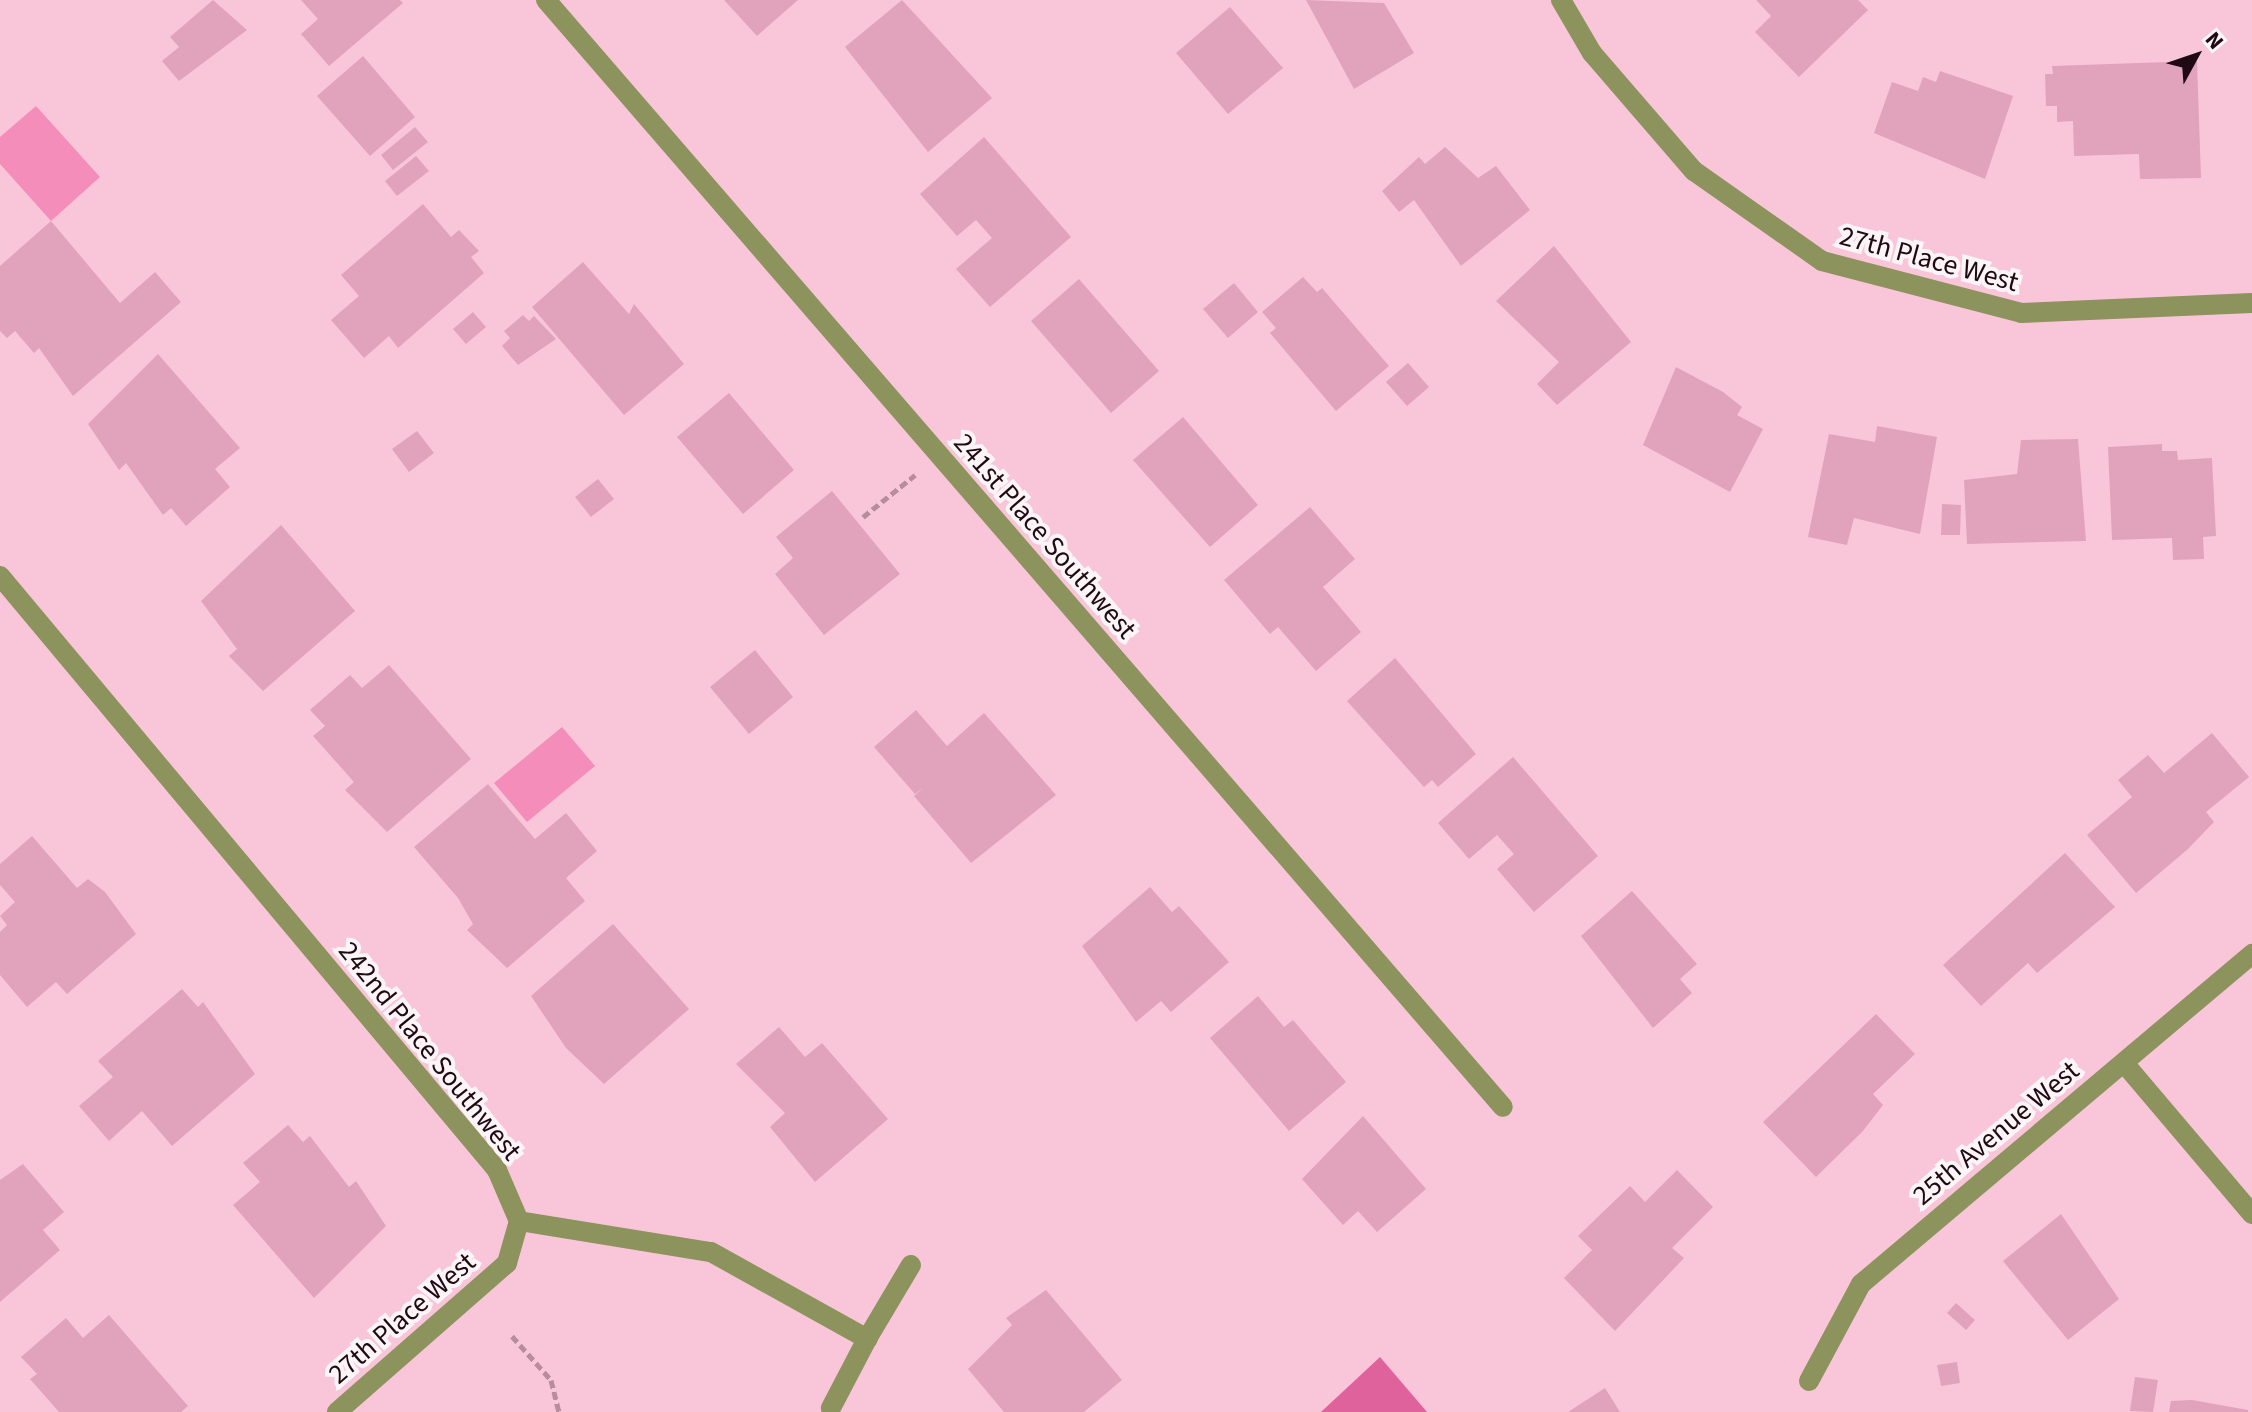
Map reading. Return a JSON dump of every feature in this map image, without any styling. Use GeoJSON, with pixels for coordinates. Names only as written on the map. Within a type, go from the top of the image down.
{"type":"FeatureCollection","features":[{"type":"Feature","properties":{"kind":"street","name":"241st Place Southwest"},"geometry":{"type":"LineString","coordinates":[[546,0],[1503,1107]]}},
{"type":"Feature","properties":{"kind":"street","name":"27th Place West"},"geometry":{"type":"LineString","coordinates":[[1561,0],[1592,53],[1687,164],[1822,261],[2021,313],[2252,303]]}},
{"type":"Feature","properties":{"kind":"street","name":"242nd Place Southwest"},"geometry":{"type":"LineString","coordinates":[[0,576],[497,1170],[519,1221]]}},
{"type":"Feature","properties":{"kind":"street","name":"25th Avenue West"},"geometry":{"type":"LineString","coordinates":[[1809,1381],[1861,1284],[2252,954]]}},
{"type":"Feature","properties":{"kind":"street"},"geometry":{"type":"LineString","coordinates":[[2124,1063],[2252,1214]]}},
{"type":"Feature","properties":{"kind":"street","name":"27th Place West"},"geometry":{"type":"LineString","coordinates":[[337,1412],[507,1263],[519,1221]]}},
{"type":"Feature","properties":{"kind":"street"},"geometry":{"type":"LineString","coordinates":[[519,1221],[711,1252],[867,1339]]}},
{"type":"Feature","properties":{"kind":"street"},"geometry":{"type":"LineString","coordinates":[[831,1408],[911,1265]]}},
{"type":"Feature","properties":{"kind":"path"},"geometry":{"type":"LineString","coordinates":[[863,517],[920,470]]}},
{"type":"Feature","properties":{"kind":"path"},"geometry":{"type":"LineString","coordinates":[[512,1336],[551,1380],[559,1412]]}},
{"type":"Feature","properties":{"kind":"shaded area"},"geometry":{"type":"Polygon","coordinates":[[[36,106],[100,177],[51,221],[0,164],[0,137],[36,106]]]}},
{"type":"Feature","properties":{"kind":"shaded area"},"geometry":{"type":"Polygon","coordinates":[[[562,727],[595,766],[527,822],[494,783],[562,727]]]}},
{"type":"Feature","properties":{"kind":"shaded area"},"geometry":{"type":"Polygon","coordinates":[[[1380,1357],[1427,1412],[1321,1412],[1380,1357]]]}},
{"type":"Feature","properties":{"kind":"building"},"geometry":{"type":"Polygon","coordinates":[[[213,0],[247,30],[179,81],[162,61],[179,47],[170,37],[213,0]]]}},
{"type":"Feature","properties":{"kind":"building"},"geometry":{"type":"Polygon","coordinates":[[[301,0],[400,0],[403,3],[329,66],[301,34],[318,19],[301,0]]]}},
{"type":"Feature","properties":{"kind":"building"},"geometry":{"type":"Polygon","coordinates":[[[724,0],[798,0],[757,36],[724,0]]]}},
{"type":"Feature","properties":{"kind":"building"},"geometry":{"type":"Polygon","coordinates":[[[902,0],[992,98],[928,152],[845,47],[902,0]]]}},
{"type":"Feature","properties":{"kind":"building"},"geometry":{"type":"Polygon","coordinates":[[[1306,0],[1384,3],[1414,53],[1354,89],[1306,0]]]}},
{"type":"Feature","properties":{"kind":"building"},"geometry":{"type":"Polygon","coordinates":[[[1756,0],[1858,0],[1868,10],[1799,77],[1755,32],[1771,16],[1756,0]]]}},
{"type":"Feature","properties":{"kind":"building"},"geometry":{"type":"Polygon","coordinates":[[[1230,7],[1283,68],[1228,114],[1176,53],[1230,7]]]}},
{"type":"Feature","properties":{"kind":"building"},"geometry":{"type":"Polygon","coordinates":[[[363,56],[415,117],[370,156],[317,96],[363,56]]]}},
{"type":"Feature","properties":{"kind":"building"},"geometry":{"type":"Polygon","coordinates":[[[2197,61],[2201,178],[2140,179],[2139,154],[2074,156],[2073,121],[2057,122],[2057,106],[2046,106],[2045,74],[2053,74],[2052,66],[2197,61]]]}},
{"type":"Feature","properties":{"kind":"building"},"geometry":{"type":"Polygon","coordinates":[[[1940,71],[2013,96],[1985,179],[1874,133],[1892,82],[1918,91],[1923,77],[1936,82],[1940,71]]]}},
{"type":"Feature","properties":{"kind":"building"},"geometry":{"type":"Polygon","coordinates":[[[415,127],[428,142],[393,170],[381,155],[415,127]]]}},
{"type":"Feature","properties":{"kind":"building"},"geometry":{"type":"Polygon","coordinates":[[[984,137],[1071,237],[990,307],[956,269],[992,238],[976,220],[957,236],[920,194],[984,137]]]}},
{"type":"Feature","properties":{"kind":"building"},"geometry":{"type":"Polygon","coordinates":[[[1445,147],[1478,178],[1496,166],[1530,210],[1461,266],[1414,200],[1399,212],[1382,191],[1419,157],[1425,164],[1445,147]]]}},
{"type":"Feature","properties":{"kind":"building"},"geometry":{"type":"Polygon","coordinates":[[[416,156],[429,171],[397,196],[385,181],[416,156]]]}},
{"type":"Feature","properties":{"kind":"building"},"geometry":{"type":"Polygon","coordinates":[[[423,204],[451,237],[459,230],[479,251],[471,257],[484,273],[398,348],[389,336],[364,358],[331,320],[359,296],[341,275],[423,204]]]}},
{"type":"Feature","properties":{"kind":"building"},"geometry":{"type":"Polygon","coordinates":[[[51,221],[120,303],[155,272],[181,302],[73,396],[39,348],[34,353],[15,331],[7,338],[0,331],[0,266],[51,221]]]}},
{"type":"Feature","properties":{"kind":"building"},"geometry":{"type":"Polygon","coordinates":[[[1554,246],[1631,342],[1557,405],[1537,384],[1559,362],[1496,301],[1554,246]]]}},
{"type":"Feature","properties":{"kind":"building"},"geometry":{"type":"Polygon","coordinates":[[[583,262],[629,314],[634,304],[684,364],[624,415],[532,307],[583,262]]]}},
{"type":"Feature","properties":{"kind":"building"},"geometry":{"type":"Polygon","coordinates":[[[1303,277],[1317,292],[1322,288],[1389,366],[1336,411],[1270,333],[1276,328],[1262,312],[1303,277]]]}},
{"type":"Feature","properties":{"kind":"building"},"geometry":{"type":"Polygon","coordinates":[[[1079,279],[1159,371],[1111,413],[1031,321],[1079,279]]]}},
{"type":"Feature","properties":{"kind":"building"},"geometry":{"type":"Polygon","coordinates":[[[1234,283],[1258,312],[1228,338],[1203,309],[1234,283]]]}},
{"type":"Feature","properties":{"kind":"building"},"geometry":{"type":"Polygon","coordinates":[[[473,312],[486,327],[466,344],[453,329],[473,312]]]}},
{"type":"Feature","properties":{"kind":"building"},"geometry":{"type":"Polygon","coordinates":[[[523,315],[529,321],[534,316],[556,339],[518,365],[502,346],[510,338],[504,331],[523,315]]]}},
{"type":"Feature","properties":{"kind":"building"},"geometry":{"type":"Polygon","coordinates":[[[158,354],[240,448],[215,469],[230,487],[186,526],[171,508],[163,515],[126,463],[119,470],[88,424],[158,354]]]}},
{"type":"Feature","properties":{"kind":"building"},"geometry":{"type":"Polygon","coordinates":[[[1408,363],[1429,387],[1407,406],[1386,382],[1408,363]]]}},
{"type":"Feature","properties":{"kind":"building"},"geometry":{"type":"Polygon","coordinates":[[[1676,367],[1723,392],[1742,407],[1737,415],[1763,429],[1730,492],[1643,445],[1676,367]]]}},
{"type":"Feature","properties":{"kind":"building"},"geometry":{"type":"Polygon","coordinates":[[[729,393],[794,470],[743,514],[677,437],[729,393]]]}},
{"type":"Feature","properties":{"kind":"building"},"geometry":{"type":"Polygon","coordinates":[[[1183,417],[1258,505],[1210,547],[1133,460],[1183,417]]]}},
{"type":"Feature","properties":{"kind":"building"},"geometry":{"type":"Polygon","coordinates":[[[1877,426],[1937,437],[1920,534],[1854,518],[1847,545],[1808,537],[1829,434],[1875,442],[1877,426]]]}},
{"type":"Feature","properties":{"kind":"building"},"geometry":{"type":"Polygon","coordinates":[[[417,431],[434,453],[409,472],[392,449],[417,431]]]}},
{"type":"Feature","properties":{"kind":"building"},"geometry":{"type":"Polygon","coordinates":[[[2078,439],[2086,541],[1967,544],[1964,480],[2017,474],[2021,440],[2078,439]]]}},
{"type":"Feature","properties":{"kind":"building"},"geometry":{"type":"Polygon","coordinates":[[[2162,444],[2162,451],[2177,451],[2178,460],[2212,458],[2216,536],[2203,537],[2204,559],[2173,560],[2172,538],[2112,540],[2108,447],[2162,444]]]}},
{"type":"Feature","properties":{"kind":"building"},"geometry":{"type":"Polygon","coordinates":[[[598,479],[614,499],[591,517],[575,497],[598,479]]]}},
{"type":"Feature","properties":{"kind":"building"},"geometry":{"type":"Polygon","coordinates":[[[832,491],[900,574],[824,635],[775,574],[793,558],[776,537],[832,491]]]}},
{"type":"Feature","properties":{"kind":"building"},"geometry":{"type":"Polygon","coordinates":[[[1942,504],[1961,505],[1960,535],[1941,535],[1942,504]]]}},
{"type":"Feature","properties":{"kind":"building"},"geometry":{"type":"Polygon","coordinates":[[[1310,507],[1355,559],[1323,587],[1361,632],[1316,671],[1278,627],[1270,634],[1224,580],[1310,507]]]}},
{"type":"Feature","properties":{"kind":"building"},"geometry":{"type":"Polygon","coordinates":[[[281,525],[355,611],[263,691],[229,656],[237,649],[201,601],[281,525]]]}},
{"type":"Feature","properties":{"kind":"building"},"geometry":{"type":"Polygon","coordinates":[[[755,650],[793,697],[749,734],[710,687],[755,650]]]}},
{"type":"Feature","properties":{"kind":"building"},"geometry":{"type":"Polygon","coordinates":[[[1395,658],[1476,754],[1438,787],[1432,780],[1424,787],[1347,701],[1395,658]]]}},
{"type":"Feature","properties":{"kind":"building"},"geometry":{"type":"Polygon","coordinates":[[[389,665],[471,759],[387,832],[345,790],[354,782],[313,736],[325,726],[310,710],[350,675],[362,688],[389,665]]]}},
{"type":"Feature","properties":{"kind":"building"},"geometry":{"type":"Polygon","coordinates":[[[916,710],[947,746],[984,713],[1056,795],[971,863],[914,796],[924,787],[915,794],[874,747],[916,710]]]}},
{"type":"Feature","properties":{"kind":"building"},"geometry":{"type":"Polygon","coordinates":[[[2212,733],[2249,777],[2206,812],[2214,822],[2188,849],[2136,893],[2087,835],[2132,797],[2118,780],[2148,755],[2164,773],[2212,733]]]}},
{"type":"Feature","properties":{"kind":"building"},"geometry":{"type":"Polygon","coordinates":[[[1513,757],[1598,856],[1534,912],[1497,869],[1514,854],[1497,835],[1469,859],[1438,823],[1513,757]]]}},
{"type":"Feature","properties":{"kind":"building"},"geometry":{"type":"Polygon","coordinates":[[[488,784],[535,839],[566,813],[597,851],[566,878],[585,901],[507,968],[467,930],[473,924],[458,898],[414,847],[488,784]]]}},
{"type":"Feature","properties":{"kind":"building"},"geometry":{"type":"Polygon","coordinates":[[[32,836],[77,888],[88,879],[105,892],[136,934],[67,994],[56,982],[27,1007],[0,975],[0,932],[7,925],[0,916],[15,902],[0,885],[0,864],[32,836]]]}},
{"type":"Feature","properties":{"kind":"building"},"geometry":{"type":"Polygon","coordinates":[[[2065,853],[2115,907],[2037,973],[2028,963],[1981,1006],[1943,965],[2065,853]]]}},
{"type":"Feature","properties":{"kind":"building"},"geometry":{"type":"Polygon","coordinates":[[[1150,887],[1172,912],[1179,906],[1229,962],[1171,1012],[1161,1001],[1136,1022],[1082,946],[1150,887]]]}},
{"type":"Feature","properties":{"kind":"building"},"geometry":{"type":"Polygon","coordinates":[[[1632,891],[1697,964],[1680,979],[1692,993],[1653,1028],[1581,936],[1632,891]]]}},
{"type":"Feature","properties":{"kind":"building"},"geometry":{"type":"Polygon","coordinates":[[[613,924],[689,1009],[604,1084],[566,1048],[531,996],[613,924]]]}},
{"type":"Feature","properties":{"kind":"building"},"geometry":{"type":"Polygon","coordinates":[[[182,989],[198,1007],[203,1002],[255,1074],[172,1146],[142,1111],[109,1141],[79,1106],[113,1077],[98,1061],[182,989]]]}},
{"type":"Feature","properties":{"kind":"building"},"geometry":{"type":"Polygon","coordinates":[[[1258,996],[1284,1027],[1293,1020],[1346,1082],[1289,1131],[1210,1038],[1258,996]]]}},
{"type":"Feature","properties":{"kind":"building"},"geometry":{"type":"Polygon","coordinates":[[[1876,1014],[1915,1054],[1873,1094],[1883,1105],[1863,1131],[1816,1177],[1763,1122],[1876,1014]]]}},
{"type":"Feature","properties":{"kind":"building"},"geometry":{"type":"Polygon","coordinates":[[[779,1027],[805,1057],[822,1043],[888,1119],[815,1182],[770,1127],[785,1113],[736,1064],[779,1027]]]}},
{"type":"Feature","properties":{"kind":"building"},"geometry":{"type":"Polygon","coordinates":[[[1363,1116],[1426,1189],[1377,1232],[1358,1211],[1343,1225],[1302,1179],[1363,1116]]]}},
{"type":"Feature","properties":{"kind":"building"},"geometry":{"type":"Polygon","coordinates":[[[288,1125],[303,1142],[310,1136],[349,1187],[356,1181],[386,1226],[314,1298],[233,1205],[260,1182],[243,1163],[288,1125]]]}},
{"type":"Feature","properties":{"kind":"building"},"geometry":{"type":"Polygon","coordinates":[[[23,1164],[64,1212],[43,1230],[60,1250],[0,1302],[0,1180],[23,1164]]]}},
{"type":"Feature","properties":{"kind":"building"},"geometry":{"type":"Polygon","coordinates":[[[1677,1170],[1713,1207],[1672,1248],[1684,1258],[1615,1331],[1564,1278],[1592,1250],[1578,1236],[1630,1186],[1645,1202],[1677,1170]]]}},
{"type":"Feature","properties":{"kind":"building"},"geometry":{"type":"Polygon","coordinates":[[[2061,1214],[2119,1299],[2068,1340],[2003,1261],[2061,1214]]]}},
{"type":"Feature","properties":{"kind":"building"},"geometry":{"type":"Polygon","coordinates":[[[1046,1290],[1122,1380],[1084,1412],[1004,1412],[968,1369],[1012,1325],[1006,1318],[1046,1290]]]}},
{"type":"Feature","properties":{"kind":"building"},"geometry":{"type":"Polygon","coordinates":[[[1956,1303],[1975,1320],[1966,1330],[1947,1313],[1956,1303]]]}},
{"type":"Feature","properties":{"kind":"building"},"geometry":{"type":"Polygon","coordinates":[[[109,1315],[188,1406],[181,1412],[59,1412],[30,1379],[37,1374],[21,1357],[66,1318],[83,1338],[109,1315]]]}},
{"type":"Feature","properties":{"kind":"building"},"geometry":{"type":"Polygon","coordinates":[[[1957,1362],[1960,1383],[1941,1386],[1937,1365],[1957,1362]]]}},
{"type":"Feature","properties":{"kind":"building"},"geometry":{"type":"Polygon","coordinates":[[[2135,1377],[2158,1380],[2153,1412],[2130,1411],[2135,1377]]]}},
{"type":"Feature","properties":{"kind":"building"},"geometry":{"type":"Polygon","coordinates":[[[1605,1388],[1620,1412],[1568,1412],[1605,1388]]]}},
{"type":"Feature","properties":{"kind":"building"},"geometry":{"type":"Polygon","coordinates":[[[2192,1400],[2248,1412],[2169,1412],[2171,1401],[2192,1400]]]}}]}
